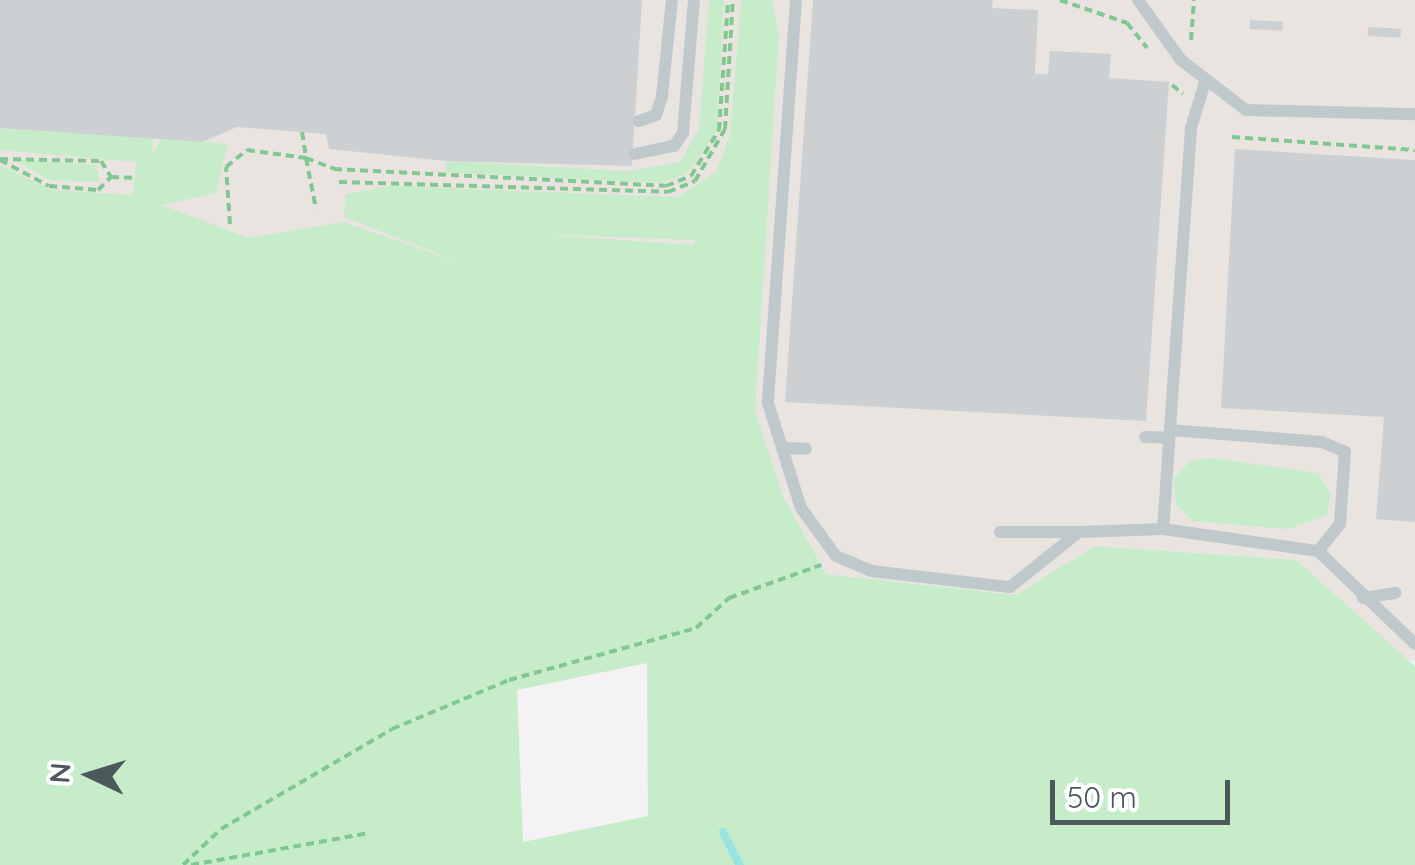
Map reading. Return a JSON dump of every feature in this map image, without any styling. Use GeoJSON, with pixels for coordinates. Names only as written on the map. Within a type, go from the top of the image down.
{"type":"FeatureCollection","features":[{"type":"Feature","properties":{"kind":"lane"},"geometry":{"type":"LineString","coordinates":[[639,121],[656,115],[662,96],[672,0]]}},
{"type":"Feature","properties":{"kind":"lane"},"geometry":{"type":"LineString","coordinates":[[635,154],[674,146],[683,133],[694,0]]}},
{"type":"Feature","properties":{"kind":"lane"},"geometry":{"type":"LineString","coordinates":[[796,0],[768,403],[801,508],[836,556],[870,570],[1010,587],[1079,532]]}},
{"type":"Feature","properties":{"kind":"lane"},"geometry":{"type":"LineString","coordinates":[[1138,0],[1205,82],[1246,110],[1415,114]]}},
{"type":"Feature","properties":{"kind":"lane"},"geometry":{"type":"LineString","coordinates":[[1163,529],[1191,128],[1205,82]]}},
{"type":"Feature","properties":{"kind":"lane"},"geometry":{"type":"LineString","coordinates":[[1145,437],[1170,434],[1322,442],[1346,452],[1340,524],[1318,550]]}},
{"type":"Feature","properties":{"kind":"lane"},"geometry":{"type":"LineString","coordinates":[[782,448],[806,449]]}},
{"type":"Feature","properties":{"kind":"lane"},"geometry":{"type":"LineString","coordinates":[[1000,532],[1163,529],[1318,550],[1363,598],[1415,644]]}},
{"type":"Feature","properties":{"kind":"lane"},"geometry":{"type":"LineString","coordinates":[[1363,598],[1396,593]]}},
{"type":"Feature","properties":{"kind":"path"},"geometry":{"type":"LineString","coordinates":[[230,224],[226,167],[247,150],[306,158],[334,169],[666,186],[692,176],[719,130],[730,0]]}},
{"type":"Feature","properties":{"kind":"path"},"geometry":{"type":"LineString","coordinates":[[338,182],[668,192],[694,181],[725,130],[730,0]]}},
{"type":"Feature","properties":{"kind":"path"},"geometry":{"type":"LineString","coordinates":[[1060,0],[1127,24],[1160,63]]}},
{"type":"Feature","properties":{"kind":"path"},"geometry":{"type":"LineString","coordinates":[[1189,46],[1194,0]]}},
{"type":"Feature","properties":{"kind":"path"},"geometry":{"type":"LineString","coordinates":[[1171,80],[1182,94]]}},
{"type":"Feature","properties":{"kind":"path"},"geometry":{"type":"LineString","coordinates":[[302,132],[316,209]]}},
{"type":"Feature","properties":{"kind":"path"},"geometry":{"type":"LineString","coordinates":[[1232,137],[1415,150]]}},
{"type":"Feature","properties":{"kind":"path"},"geometry":{"type":"LineString","coordinates":[[0,159],[101,162],[111,177]]}},
{"type":"Feature","properties":{"kind":"path"},"geometry":{"type":"LineString","coordinates":[[0,159],[49,186],[98,190],[111,177],[134,178]]}},
{"type":"Feature","properties":{"kind":"path"},"geometry":{"type":"LineString","coordinates":[[183,865],[222,829],[392,730],[509,680],[696,628],[729,598],[798,580],[836,556]]}},
{"type":"Feature","properties":{"kind":"path"},"geometry":{"type":"LineString","coordinates":[[191,865],[369,833]]}},
{"type":"Feature","properties":{"kind":"shaded area"},"geometry":{"type":"Polygon","coordinates":[[[0,0],[1415,0],[1415,661],[1402,660],[1296,560],[1096,546],[1015,595],[826,574],[760,455],[0,238],[0,0]]]}},
{"type":"Feature","properties":{"kind":"green space"},"geometry":{"type":"Polygon","coordinates":[[[709,0],[724,0],[717,130],[687,174],[660,183],[445,172],[446,161],[629,171],[680,162],[699,129],[709,0]]]}},
{"type":"Feature","properties":{"kind":"green space"},"geometry":{"type":"Polygon","coordinates":[[[741,0],[772,0],[779,35],[755,411],[783,496],[826,574],[1015,595],[1095,546],[1296,560],[1415,666],[1415,865],[0,865],[0,165],[51,190],[133,195],[136,162],[0,150],[0,128],[153,138],[152,156],[161,139],[228,144],[216,193],[162,205],[248,238],[343,222],[470,266],[344,217],[346,194],[390,186],[678,197],[716,172],[730,136],[741,0]],[[532,234],[693,245],[695,241],[694,240],[532,234]],[[647,663],[517,690],[523,842],[648,816],[647,663]]]}},
{"type":"Feature","properties":{"kind":"green space"},"geometry":{"type":"Polygon","coordinates":[[[14,159],[97,165],[99,182],[48,180],[14,159]]]}},
{"type":"Feature","properties":{"kind":"green space"},"geometry":{"type":"Polygon","coordinates":[[[1212,458],[1318,473],[1331,494],[1326,516],[1288,529],[1193,521],[1176,505],[1174,478],[1190,461],[1212,458]]]}},
{"type":"Feature","properties":{"kind":"building"},"geometry":{"type":"Polygon","coordinates":[[[0,0],[642,0],[632,166],[446,161],[329,149],[326,134],[237,127],[202,142],[0,128],[0,0]]]}},
{"type":"Feature","properties":{"kind":"building"},"geometry":{"type":"Polygon","coordinates":[[[813,0],[993,0],[992,8],[1038,10],[1035,74],[1048,74],[1050,51],[1111,54],[1109,78],[1169,82],[1146,421],[785,402],[813,0]]]}},
{"type":"Feature","properties":{"kind":"building"},"geometry":{"type":"Polygon","coordinates":[[[1250,20],[1283,22],[1282,31],[1250,29],[1250,20]]]}},
{"type":"Feature","properties":{"kind":"building"},"geometry":{"type":"Polygon","coordinates":[[[1368,27],[1401,29],[1400,38],[1368,36],[1368,27]]]}},
{"type":"Feature","properties":{"kind":"building"},"geometry":{"type":"Polygon","coordinates":[[[1235,149],[1415,160],[1415,522],[1376,519],[1384,417],[1221,408],[1235,149]]]}},
{"type":"Feature","properties":{"kind":"waterway"},"geometry":{"type":"LineString","coordinates":[[723,832],[740,865]]}}]}
